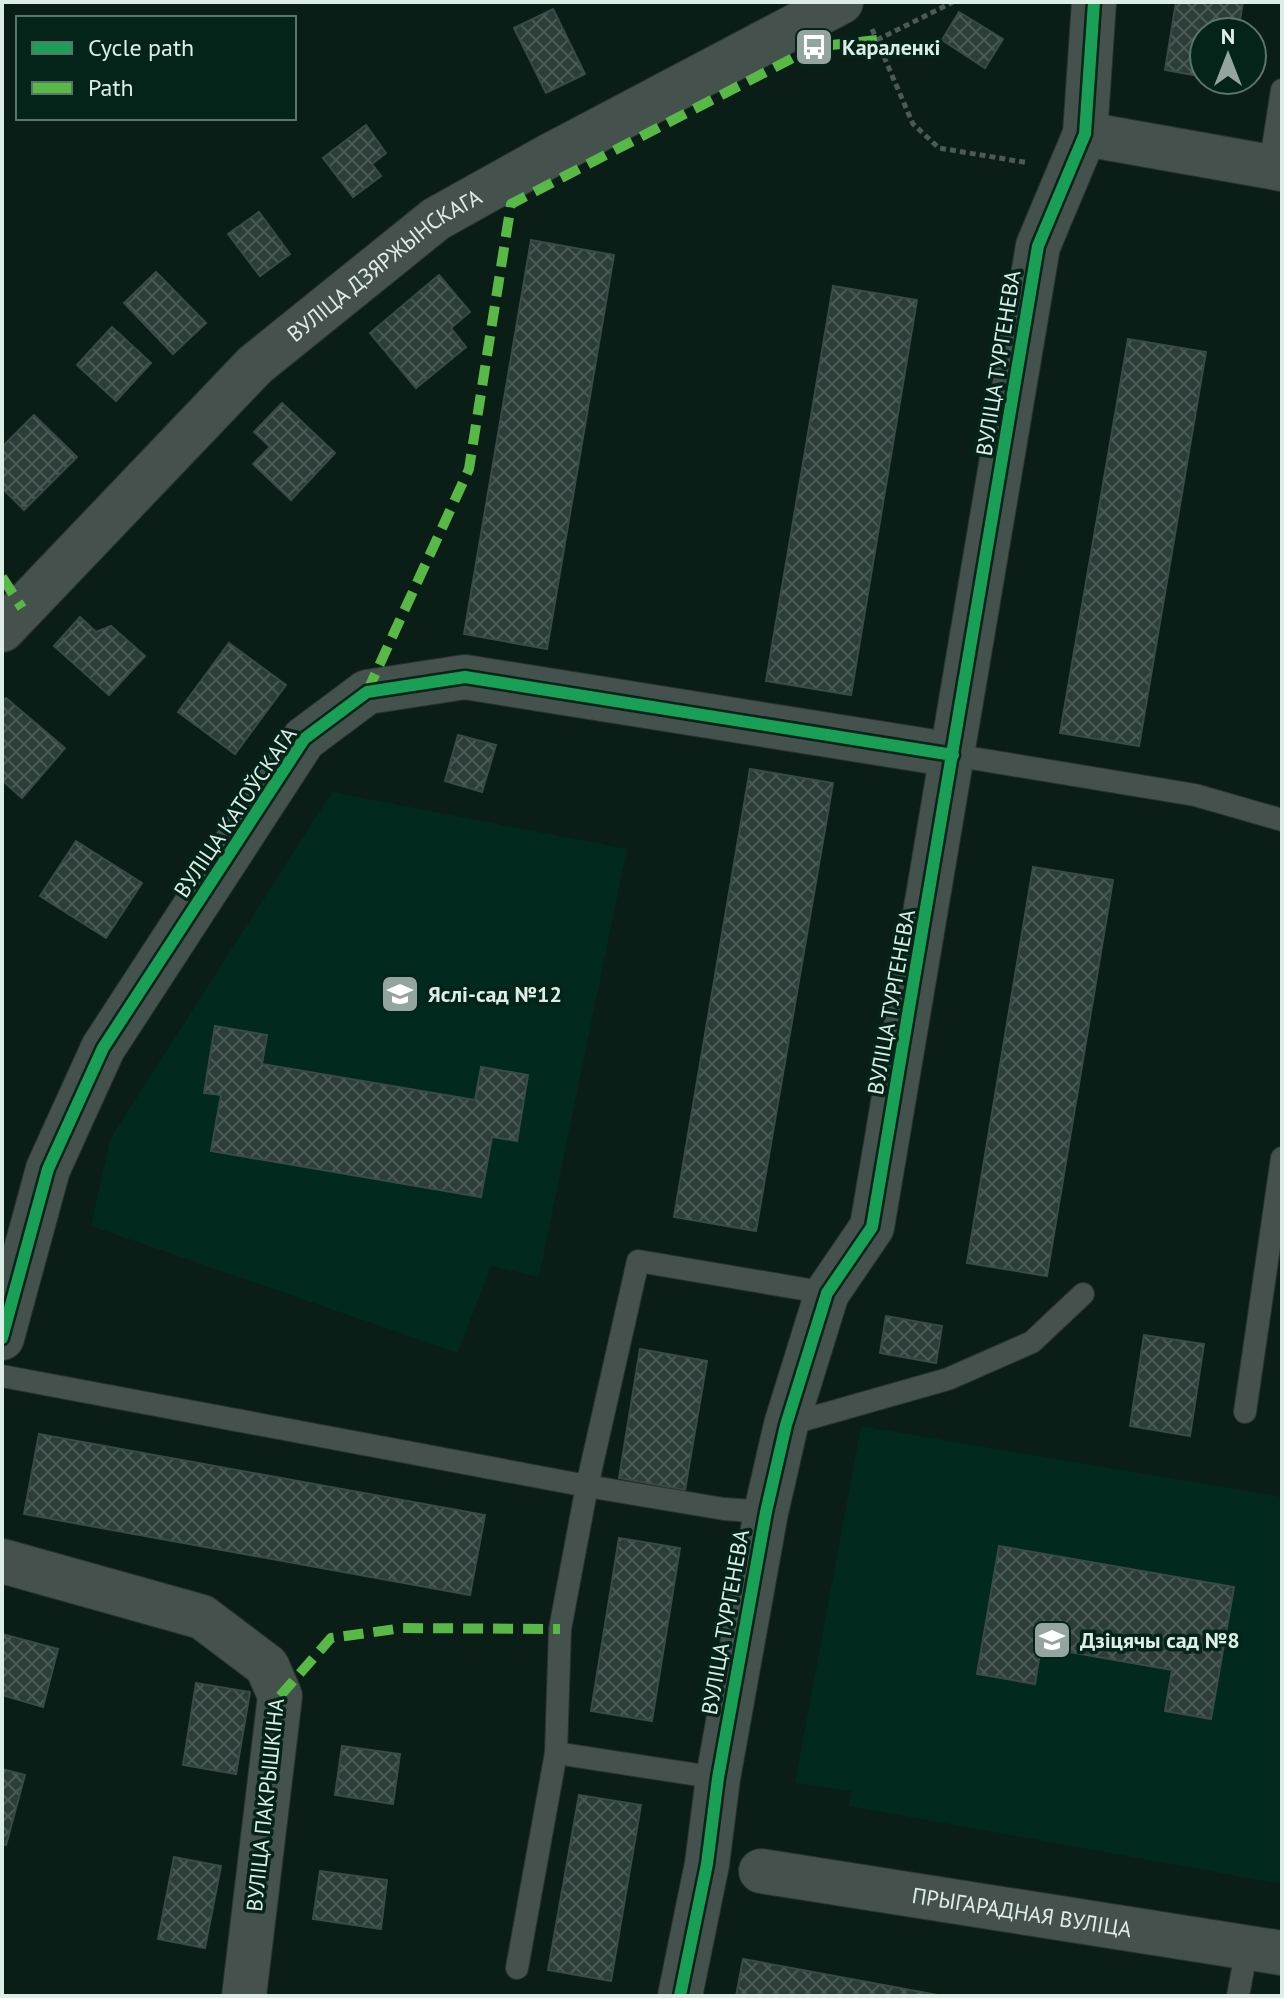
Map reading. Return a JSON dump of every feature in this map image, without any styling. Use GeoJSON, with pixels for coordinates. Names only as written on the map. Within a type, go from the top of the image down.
{"type":"FeatureCollection","features":[{"type":"Feature","properties":{"kind":"street","name":"ВУЛІЦА ДЗЯРЖЫНСКАГА"},"geometry":{"type":"LineString","coordinates":[[2,630],[255,365],[436,219],[841,2]]}},
{"type":"Feature","properties":{"kind":"street","name":"ВУЛІЦА ТУРГЕНЕВА"},"geometry":{"type":"LineString","coordinates":[[680,1996],[707,1864],[718,1778],[766,1512],[786,1425],[827,1293],[872,1227],[1038,246],[1085,134],[1094,2]]}},
{"type":"Feature","properties":{"kind":"street"},"geometry":{"type":"LineString","coordinates":[[1085,134],[1276,168]]}},
{"type":"Feature","properties":{"kind":"street","name":"ВУЛІЦА КАТОЎСКАГА"},"geometry":{"type":"LineString","coordinates":[[2,1338],[48,1169],[103,1048],[304,739],[367,692],[465,677],[953,755]]}},
{"type":"Feature","properties":{"kind":"street","name":"ВУЛІЦА ПАКРЫШКІНА"},"geometry":{"type":"LineString","coordinates":[[2,1561],[202,1617],[267,1666],[280,1696],[244,1996]]}},
{"type":"Feature","properties":{"kind":"street","name":"ПРЫГАРАДНАЯ ВУЛІЦА"},"geometry":{"type":"LineString","coordinates":[[761,1871],[1265,1950]]}},
{"type":"Feature","properties":{"kind":"lane"},"geometry":{"type":"LineString","coordinates":[[1276,168],[1282,90]]}},
{"type":"Feature","properties":{"kind":"lane"},"geometry":{"type":"LineString","coordinates":[[953,755],[1195,795],[1282,820]]}},
{"type":"Feature","properties":{"kind":"lane"},"geometry":{"type":"LineString","coordinates":[[1245,1412],[1282,1158]]}},
{"type":"Feature","properties":{"kind":"lane"},"geometry":{"type":"LineString","coordinates":[[517,1968],[556,1753],[560,1629],[587,1486],[638,1261],[827,1293]]}},
{"type":"Feature","properties":{"kind":"lane"},"geometry":{"type":"LineString","coordinates":[[786,1425],[948,1379],[1032,1342],[1083,1294]]}},
{"type":"Feature","properties":{"kind":"lane"},"geometry":{"type":"LineString","coordinates":[[2,1376],[587,1486],[724,1509],[766,1512]]}},
{"type":"Feature","properties":{"kind":"lane"},"geometry":{"type":"LineString","coordinates":[[556,1753],[718,1778]]}},
{"type":"Feature","properties":{"kind":"lane"},"geometry":{"type":"LineString","coordinates":[[1238,1996],[1265,1950]]}},
{"type":"Feature","properties":{"kind":"path"},"geometry":{"type":"LineString","coordinates":[[877,40],[953,2]]}},
{"type":"Feature","properties":{"kind":"shaded area","name":"Яслі-сад №12"},"geometry":{"type":"Polygon","coordinates":[[[332,792],[627,849],[539,1277],[491,1266],[458,1353],[91,1226],[110,1139],[332,792]]]}},
{"type":"Feature","properties":{"kind":"shaded area","name":"Дзіцячы сад №8"},"geometry":{"type":"Polygon","coordinates":[[[861,1426],[1282,1497],[1282,1884],[849,1806],[851,1791],[795,1783],[861,1426]]]}},
{"type":"Feature","properties":{"kind":"building"},"geometry":{"type":"Polygon","coordinates":[[[1176,2],[1243,2],[1241,16],[1188,16],[1188,74],[1165,70],[1176,2]]]}},
{"type":"Feature","properties":{"kind":"building"},"geometry":{"type":"Polygon","coordinates":[[[553,9],[585,74],[546,93],[514,28],[553,9]]]}},
{"type":"Feature","properties":{"kind":"building"},"geometry":{"type":"Polygon","coordinates":[[[959,12],[1003,39],[985,68],[942,40],[959,12]]]}},
{"type":"Feature","properties":{"kind":"building"},"geometry":{"type":"Polygon","coordinates":[[[366,125],[386,153],[372,164],[381,176],[353,197],[323,158],[366,125]]]}},
{"type":"Feature","properties":{"kind":"building"},"geometry":{"type":"Polygon","coordinates":[[[259,212],[290,254],[260,276],[228,234],[259,212]]]}},
{"type":"Feature","properties":{"kind":"building"},"geometry":{"type":"Polygon","coordinates":[[[531,240],[614,255],[547,649],[464,634],[531,240]]]}},
{"type":"Feature","properties":{"kind":"building"},"geometry":{"type":"Polygon","coordinates":[[[156,272],[206,323],[173,354],[124,303],[156,272]]]}},
{"type":"Feature","properties":{"kind":"building"},"geometry":{"type":"Polygon","coordinates":[[[439,275],[470,312],[451,328],[466,347],[416,388],[370,333],[439,275]]]}},
{"type":"Feature","properties":{"kind":"building"},"geometry":{"type":"Polygon","coordinates":[[[833,286],[917,300],[851,695],[766,681],[833,286]]]}},
{"type":"Feature","properties":{"kind":"building"},"geometry":{"type":"Polygon","coordinates":[[[112,327],[151,363],[116,401],[77,365],[112,327]]]}},
{"type":"Feature","properties":{"kind":"building"},"geometry":{"type":"Polygon","coordinates":[[[1128,339],[1206,352],[1139,746],[1060,733],[1128,339]]]}},
{"type":"Feature","properties":{"kind":"building"},"geometry":{"type":"Polygon","coordinates":[[[282,403],[335,453],[291,500],[253,464],[270,447],[254,432],[282,403]]]}},
{"type":"Feature","properties":{"kind":"building"},"geometry":{"type":"Polygon","coordinates":[[[34,415],[77,457],[24,510],[2,488],[2,447],[34,415]]]}},
{"type":"Feature","properties":{"kind":"building"},"geometry":{"type":"Polygon","coordinates":[[[80,617],[96,632],[111,626],[145,656],[109,695],[54,646],[80,617]]]}},
{"type":"Feature","properties":{"kind":"building"},"geometry":{"type":"Polygon","coordinates":[[[229,643],[286,685],[235,754],[178,712],[229,643]]]}},
{"type":"Feature","properties":{"kind":"building"},"geometry":{"type":"Polygon","coordinates":[[[6,698],[65,748],[22,798],[2,780],[2,702],[6,698]]]}},
{"type":"Feature","properties":{"kind":"building"},"geometry":{"type":"Polygon","coordinates":[[[458,735],[496,745],[482,792],[445,781],[458,735]]]}},
{"type":"Feature","properties":{"kind":"building"},"geometry":{"type":"Polygon","coordinates":[[[750,769],[833,783],[756,1231],[674,1217],[750,769]]]}},
{"type":"Feature","properties":{"kind":"building"},"geometry":{"type":"Polygon","coordinates":[[[76,841],[142,883],[106,938],[40,896],[76,841]]]}},
{"type":"Feature","properties":{"kind":"building"},"geometry":{"type":"Polygon","coordinates":[[[1033,867],[1113,880],[1047,1276],[967,1263],[1033,867]]]}},
{"type":"Feature","properties":{"kind":"building"},"geometry":{"type":"Polygon","coordinates":[[[215,1026],[267,1035],[262,1064],[475,1100],[481,1067],[528,1075],[517,1141],[492,1137],[481,1197],[211,1151],[221,1095],[204,1093],[215,1026]]]}},
{"type":"Feature","properties":{"kind":"building"},"geometry":{"type":"Polygon","coordinates":[[[886,1316],[942,1326],[936,1363],[880,1353],[886,1316]]]}},
{"type":"Feature","properties":{"kind":"building"},"geometry":{"type":"Polygon","coordinates":[[[1144,1335],[1204,1344],[1190,1436],[1130,1426],[1144,1335]]]}},
{"type":"Feature","properties":{"kind":"building"},"geometry":{"type":"Polygon","coordinates":[[[640,1349],[707,1361],[685,1490],[619,1478],[640,1349]]]}},
{"type":"Feature","properties":{"kind":"building"},"geometry":{"type":"Polygon","coordinates":[[[39,1434],[485,1515],[470,1595],[24,1514],[39,1434]]]}},
{"type":"Feature","properties":{"kind":"building"},"geometry":{"type":"Polygon","coordinates":[[[619,1538],[680,1548],[652,1721],[591,1711],[619,1538]]]}},
{"type":"Feature","properties":{"kind":"building"},"geometry":{"type":"Polygon","coordinates":[[[999,1546],[1234,1587],[1211,1719],[1165,1711],[1172,1670],[1041,1647],[1035,1684],[977,1674],[999,1546]]]}},
{"type":"Feature","properties":{"kind":"building"},"geometry":{"type":"Polygon","coordinates":[[[2,1634],[58,1649],[43,1707],[2,1695],[2,1634]]]}},
{"type":"Feature","properties":{"kind":"building"},"geometry":{"type":"Polygon","coordinates":[[[196,1683],[250,1692],[236,1774],[183,1765],[196,1683]]]}},
{"type":"Feature","properties":{"kind":"building"},"geometry":{"type":"Polygon","coordinates":[[[342,1746],[400,1754],[393,1804],[335,1795],[342,1746]]]}},
{"type":"Feature","properties":{"kind":"building"},"geometry":{"type":"Polygon","coordinates":[[[2,1769],[25,1775],[6,1845],[2,1844],[2,1769]]]}},
{"type":"Feature","properties":{"kind":"building"},"geometry":{"type":"Polygon","coordinates":[[[579,1795],[641,1805],[611,1981],[548,1970],[579,1795]]]}},
{"type":"Feature","properties":{"kind":"building"},"geometry":{"type":"Polygon","coordinates":[[[174,1857],[221,1866],[205,1948],[158,1939],[174,1857]]]}},
{"type":"Feature","properties":{"kind":"building"},"geometry":{"type":"Polygon","coordinates":[[[320,1871],[387,1880],[381,1929],[313,1919],[320,1871]]]}},
{"type":"Feature","properties":{"kind":"building"},"geometry":{"type":"Polygon","coordinates":[[[743,1959],[943,1996],[736,1996],[743,1959]]]}},
{"type":"Feature","properties":{"kind":"marked path"},"geometry":{"type":"LineString","coordinates":[[367,692],[469,469],[511,204],[814,47],[877,40]]}},
{"type":"Feature","properties":{"kind":"marked path"},"geometry":{"type":"LineString","coordinates":[[2,577],[22,608]]}},
{"type":"Feature","properties":{"kind":"marked path"},"geometry":{"type":"LineString","coordinates":[[280,1696],[331,1638],[403,1628],[560,1629]]}},
{"type":"Feature","properties":{"kind":"cycle path"},"geometry":{"type":"LineString","coordinates":[[680,1996],[707,1864],[718,1778],[766,1512],[786,1425],[827,1293],[872,1227],[1038,246],[1085,134],[1094,2]]}},
{"type":"Feature","properties":{"kind":"cycle path"},"geometry":{"type":"LineString","coordinates":[[2,1338],[48,1169],[103,1048],[304,739],[367,692],[465,677],[953,755]]}},
{"type":"Feature","properties":{"kind":"place","name":"Караленкі"},"geometry":{"type":"Point","coordinates":[814,47]}},
{"type":"Feature","properties":{"kind":"place","name":"Яслі-сад №12"},"geometry":{"type":"Point","coordinates":[400,994]}},
{"type":"Feature","properties":{"kind":"place","name":"Дзіцячы сад №8"},"geometry":{"type":"Point","coordinates":[1052,1640]}}]}
